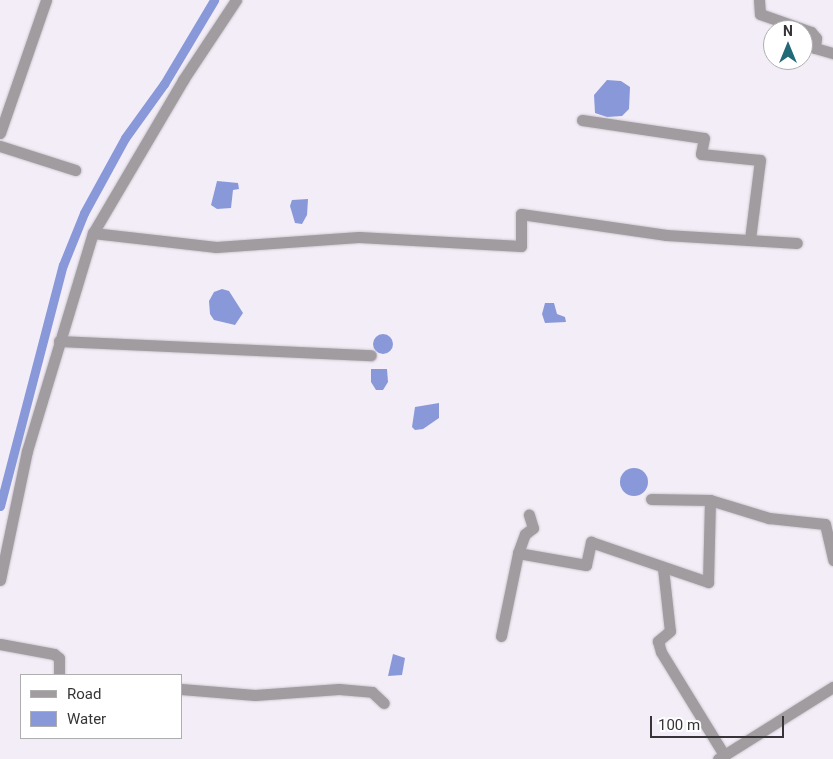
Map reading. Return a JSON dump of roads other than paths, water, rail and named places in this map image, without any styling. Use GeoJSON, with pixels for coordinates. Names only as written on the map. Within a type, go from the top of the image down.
{"type":"FeatureCollection","features":[{"type":"Feature","properties":{"kind":"street"},"geometry":{"type":"LineString","coordinates":[[0,133],[46,0]]}},
{"type":"Feature","properties":{"kind":"street"},"geometry":{"type":"LineString","coordinates":[[0,580],[27,451],[93,233],[183,80],[236,0]]}},
{"type":"Feature","properties":{"kind":"street"},"geometry":{"type":"LineString","coordinates":[[759,0],[760,14],[811,32],[816,38],[815,48],[833,53]]}},
{"type":"Feature","properties":{"kind":"street"},"geometry":{"type":"LineString","coordinates":[[582,120],[704,138],[701,154],[760,160],[750,239]]}},
{"type":"Feature","properties":{"kind":"street"},"geometry":{"type":"LineString","coordinates":[[0,146],[75,170]]}},
{"type":"Feature","properties":{"kind":"street"},"geometry":{"type":"LineString","coordinates":[[93,233],[216,247],[358,237],[521,246],[521,214],[666,235],[797,243]]}},
{"type":"Feature","properties":{"kind":"street"},"geometry":{"type":"LineString","coordinates":[[59,341],[371,355]]}},
{"type":"Feature","properties":{"kind":"street"},"geometry":{"type":"LineString","coordinates":[[651,499],[710,500],[769,518],[824,524],[833,560]]}},
{"type":"Feature","properties":{"kind":"street"},"geometry":{"type":"LineString","coordinates":[[518,553],[586,565],[591,542],[708,582],[710,500]]}},
{"type":"Feature","properties":{"kind":"street"},"geometry":{"type":"LineString","coordinates":[[501,636],[518,553],[525,534],[533,528],[529,514]]}},
{"type":"Feature","properties":{"kind":"street"},"geometry":{"type":"LineString","coordinates":[[663,568],[670,630],[658,641],[661,652],[721,757],[833,687]]}},
{"type":"Feature","properties":{"kind":"street"},"geometry":{"type":"LineString","coordinates":[[0,644],[54,654],[59,658],[58,674]]}},
{"type":"Feature","properties":{"kind":"street"},"geometry":{"type":"LineString","coordinates":[[182,688],[255,695],[339,689],[372,692],[384,703]]}},
{"type":"Feature","properties":{"kind":"water"},"geometry":{"type":"Polygon","coordinates":[[[607,80],[621,81],[630,87],[629,109],[622,116],[607,117],[595,113],[594,95],[607,80]]]}},
{"type":"Feature","properties":{"kind":"water"},"geometry":{"type":"Polygon","coordinates":[[[217,181],[238,183],[239,189],[233,190],[231,208],[217,209],[211,205],[217,181]]]}},
{"type":"Feature","properties":{"kind":"water"},"geometry":{"type":"Polygon","coordinates":[[[308,199],[307,215],[302,224],[295,223],[290,206],[292,200],[308,199]]]}},
{"type":"Feature","properties":{"kind":"water"},"geometry":{"type":"Polygon","coordinates":[[[222,289],[229,291],[243,313],[235,325],[214,320],[210,314],[209,301],[214,292],[222,289]]]}},
{"type":"Feature","properties":{"kind":"water"},"geometry":{"type":"Polygon","coordinates":[[[545,303],[554,303],[557,314],[565,317],[566,322],[545,323],[542,314],[545,303]]]}},
{"type":"Feature","properties":{"kind":"water"},"geometry":{"type":"Polygon","coordinates":[[[383,334],[390,337],[393,344],[390,351],[383,354],[376,351],[373,344],[376,337],[383,334]]]}},
{"type":"Feature","properties":{"kind":"water"},"geometry":{"type":"Polygon","coordinates":[[[371,369],[387,369],[388,382],[383,390],[376,390],[371,382],[371,369]]]}},
{"type":"Feature","properties":{"kind":"water"},"geometry":{"type":"Polygon","coordinates":[[[439,403],[439,418],[423,429],[415,430],[412,427],[415,407],[439,403]]]}},
{"type":"Feature","properties":{"kind":"water"},"geometry":{"type":"Polygon","coordinates":[[[634,468],[644,472],[648,482],[644,492],[634,496],[624,492],[620,482],[624,472],[634,468]]]}},
{"type":"Feature","properties":{"kind":"water"},"geometry":{"type":"Polygon","coordinates":[[[393,654],[405,658],[402,675],[388,676],[393,654]]]}},
{"type":"Feature","properties":{"kind":"waterway"},"geometry":{"type":"LineString","coordinates":[[0,506],[63,265],[84,213],[125,138],[164,84],[214,0]]}}]}
